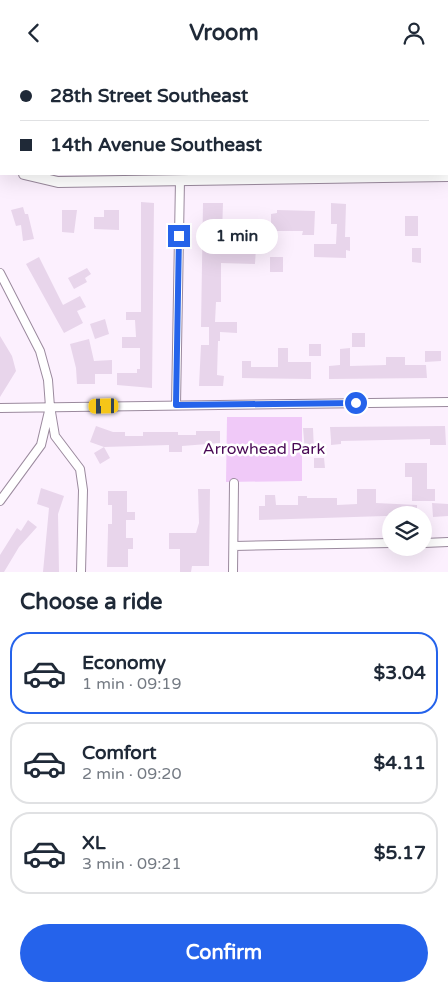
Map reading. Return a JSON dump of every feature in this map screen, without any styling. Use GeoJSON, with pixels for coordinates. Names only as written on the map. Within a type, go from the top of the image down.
{"type":"FeatureCollection","features":[{"type":"Feature","properties":{"kind":"street"},"geometry":{"type":"LineString","coordinates":[[28,175],[58,182],[448,176]]}},
{"type":"Feature","properties":{"kind":"street"},"geometry":{"type":"LineString","coordinates":[[176,405],[180,179]]}},
{"type":"Feature","properties":{"kind":"street"},"geometry":{"type":"LineString","coordinates":[[0,273],[40,351],[48,380],[55,436],[80,469],[83,490],[81,572]]}},
{"type":"Feature","properties":{"kind":"street"},"geometry":{"type":"LineString","coordinates":[[0,408],[448,401]]}},
{"type":"Feature","properties":{"kind":"street"},"geometry":{"type":"LineString","coordinates":[[0,501],[41,445],[50,407]]}},
{"type":"Feature","properties":{"kind":"street"},"geometry":{"type":"LineString","coordinates":[[233,572],[234,483]]}},
{"type":"Feature","properties":{"kind":"street"},"geometry":{"type":"LineString","coordinates":[[234,546],[382,543]]}},
{"type":"Feature","properties":{"kind":"street"},"geometry":{"type":"LineString","coordinates":[[432,543],[448,543]]}},
{"type":"Feature","properties":{"kind":"green space","name":"Arrowhead Park"},"geometry":{"type":"Polygon","coordinates":[[[227,417],[302,417],[302,481],[226,482],[227,417]]]}},
{"type":"Feature","properties":{"kind":"building"},"geometry":{"type":"Polygon","coordinates":[[[141,202],[154,203],[152,388],[117,385],[117,373],[137,373],[137,369],[140,369],[140,348],[122,348],[122,337],[136,337],[135,320],[126,320],[126,312],[141,312],[141,202]]]}},
{"type":"Feature","properties":{"kind":"building"},"geometry":{"type":"Polygon","coordinates":[[[203,203],[223,203],[222,233],[216,233],[215,252],[240,251],[240,246],[256,247],[255,264],[221,263],[221,302],[216,302],[215,322],[237,322],[237,333],[220,332],[220,341],[218,341],[217,375],[224,376],[223,386],[199,386],[201,345],[209,345],[209,327],[201,327],[203,203]]]}},
{"type":"Feature","properties":{"kind":"building"},"geometry":{"type":"Polygon","coordinates":[[[331,203],[346,204],[345,237],[350,237],[350,251],[346,250],[346,258],[314,257],[314,244],[336,244],[337,224],[331,224],[331,203]]]}},
{"type":"Feature","properties":{"kind":"building"},"geometry":{"type":"Polygon","coordinates":[[[23,207],[25,214],[28,214],[34,239],[23,241],[21,225],[16,226],[11,210],[23,207]]]}},
{"type":"Feature","properties":{"kind":"building"},"geometry":{"type":"Polygon","coordinates":[[[62,210],[77,210],[74,233],[62,232],[62,210]]]}},
{"type":"Feature","properties":{"kind":"building"},"geometry":{"type":"Polygon","coordinates":[[[104,210],[119,210],[119,230],[94,229],[94,217],[104,217],[104,210]]]}},
{"type":"Feature","properties":{"kind":"building"},"geometry":{"type":"Polygon","coordinates":[[[277,210],[315,211],[314,235],[302,235],[303,231],[271,231],[271,214],[277,213],[277,210]]]}},
{"type":"Feature","properties":{"kind":"building"},"geometry":{"type":"Polygon","coordinates":[[[405,216],[418,216],[418,236],[405,236],[405,216]]]}},
{"type":"Feature","properties":{"kind":"building"},"geometry":{"type":"Polygon","coordinates":[[[412,248],[421,248],[421,263],[412,262],[412,248]]]}},
{"type":"Feature","properties":{"kind":"building"},"geometry":{"type":"Polygon","coordinates":[[[39,257],[63,305],[80,296],[86,307],[77,311],[83,323],[64,333],[26,264],[39,257]]]}},
{"type":"Feature","properties":{"kind":"building"},"geometry":{"type":"Polygon","coordinates":[[[270,257],[283,257],[283,272],[270,272],[270,257]]]}},
{"type":"Feature","properties":{"kind":"building"},"geometry":{"type":"Polygon","coordinates":[[[87,268],[91,274],[85,278],[87,282],[74,289],[68,278],[87,268]]]}},
{"type":"Feature","properties":{"kind":"building"},"geometry":{"type":"Polygon","coordinates":[[[105,319],[109,334],[95,339],[90,324],[105,319]]]}},
{"type":"Feature","properties":{"kind":"building"},"geometry":{"type":"Polygon","coordinates":[[[352,333],[365,333],[365,347],[352,347],[352,333]]]}},
{"type":"Feature","properties":{"kind":"building"},"geometry":{"type":"Polygon","coordinates":[[[0,336],[12,356],[16,371],[0,397],[0,336]]]}},
{"type":"Feature","properties":{"kind":"building"},"geometry":{"type":"Polygon","coordinates":[[[89,339],[94,361],[112,360],[112,374],[95,374],[95,384],[77,384],[76,368],[70,344],[89,339]]]}},
{"type":"Feature","properties":{"kind":"building"},"geometry":{"type":"Polygon","coordinates":[[[309,344],[321,344],[321,356],[309,356],[309,344]]]}},
{"type":"Feature","properties":{"kind":"building"},"geometry":{"type":"Polygon","coordinates":[[[278,348],[288,348],[288,362],[311,362],[311,379],[242,378],[242,361],[251,361],[251,367],[278,367],[278,348]]]}},
{"type":"Feature","properties":{"kind":"building"},"geometry":{"type":"Polygon","coordinates":[[[350,348],[350,366],[386,365],[386,357],[405,357],[405,365],[426,365],[427,378],[329,379],[329,366],[340,365],[340,349],[350,348]]]}},
{"type":"Feature","properties":{"kind":"building"},"geometry":{"type":"Polygon","coordinates":[[[425,351],[441,351],[441,361],[425,362],[425,351]]]}},
{"type":"Feature","properties":{"kind":"building"},"geometry":{"type":"Polygon","coordinates":[[[96,426],[113,432],[125,432],[125,436],[143,436],[143,432],[178,432],[178,435],[196,435],[196,431],[220,431],[220,443],[182,446],[182,452],[169,452],[169,445],[104,447],[90,442],[96,426]]]}},
{"type":"Feature","properties":{"kind":"building"},"geometry":{"type":"Polygon","coordinates":[[[445,426],[446,445],[430,445],[430,439],[341,441],[341,444],[331,445],[330,427],[445,426]]]}},
{"type":"Feature","properties":{"kind":"building"},"geometry":{"type":"Polygon","coordinates":[[[303,428],[313,428],[314,451],[305,452],[303,428]]]}},
{"type":"Feature","properties":{"kind":"building"},"geometry":{"type":"Polygon","coordinates":[[[104,447],[110,458],[100,464],[94,453],[104,447]]]}},
{"type":"Feature","properties":{"kind":"building"},"geometry":{"type":"Polygon","coordinates":[[[314,458],[324,458],[325,468],[314,468],[314,458]]]}},
{"type":"Feature","properties":{"kind":"building"},"geometry":{"type":"Polygon","coordinates":[[[405,463],[427,463],[427,489],[435,489],[435,501],[412,501],[412,477],[405,477],[405,463]]]}},
{"type":"Feature","properties":{"kind":"building"},"geometry":{"type":"Polygon","coordinates":[[[41,488],[64,496],[58,514],[59,572],[43,572],[49,508],[37,504],[41,488]]]}},
{"type":"Feature","properties":{"kind":"building"},"geometry":{"type":"Polygon","coordinates":[[[198,489],[210,489],[209,566],[192,566],[191,572],[180,572],[180,549],[169,549],[169,533],[196,533],[199,523],[198,489]]]}},
{"type":"Feature","properties":{"kind":"building"},"geometry":{"type":"Polygon","coordinates":[[[357,489],[376,489],[376,503],[417,506],[382,506],[382,516],[259,520],[259,506],[265,506],[265,495],[275,495],[276,505],[298,505],[298,496],[307,496],[307,498],[337,498],[337,505],[357,504],[357,489]]]}},
{"type":"Feature","properties":{"kind":"building"},"geometry":{"type":"Polygon","coordinates":[[[108,491],[127,491],[127,512],[135,512],[135,520],[126,520],[126,538],[133,538],[133,549],[128,549],[128,567],[107,567],[108,524],[112,524],[112,505],[108,505],[108,491]]]}},
{"type":"Feature","properties":{"kind":"building"},"geometry":{"type":"Polygon","coordinates":[[[432,503],[448,504],[448,516],[433,517],[432,503]]]}},
{"type":"Feature","properties":{"kind":"building"},"geometry":{"type":"Polygon","coordinates":[[[28,520],[37,527],[19,547],[4,572],[0,572],[0,555],[17,528],[21,531],[28,520]]]}},
{"type":"Feature","properties":{"kind":"route"},"geometry":{"type":"LineString","coordinates":[[179,236],[176,405],[356,403]]}}]}
